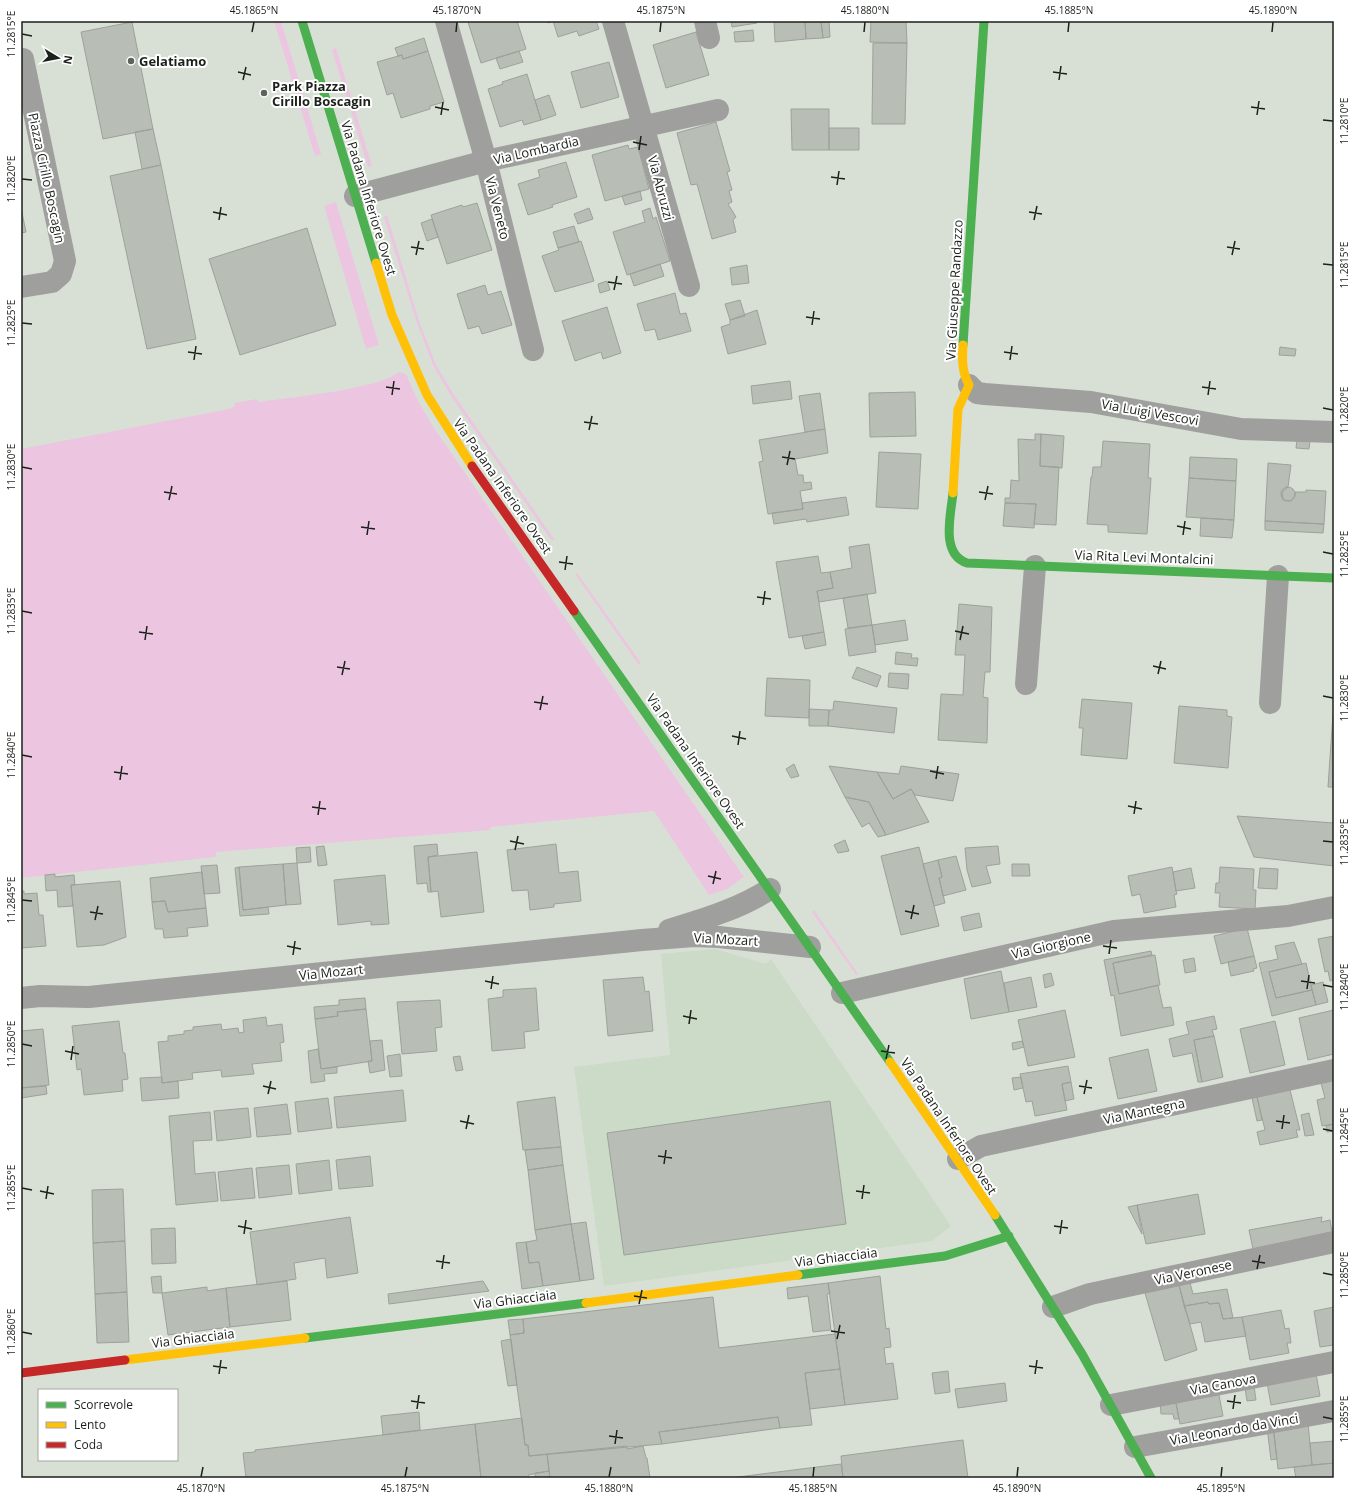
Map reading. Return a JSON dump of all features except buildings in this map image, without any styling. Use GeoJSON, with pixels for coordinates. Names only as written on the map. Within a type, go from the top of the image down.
{"type":"FeatureCollection","features":[{"type":"Feature","properties":{"kind":"street","name":"Via Padana Inferiore Ovest"},"geometry":{"type":"LineString","coordinates":[[302,21],[381,281],[400,334],[427,395],[442,421],[770,889],[1009,1236],[1111,1405],[1151,1478]]}},
{"type":"Feature","properties":{"kind":"street","name":"Via Veneto"},"geometry":{"type":"LineString","coordinates":[[446,21],[486,161],[534,350]]}},
{"type":"Feature","properties":{"kind":"street","name":"Via Abruzzi"},"geometry":{"type":"LineString","coordinates":[[613,21],[689,286]]}},
{"type":"Feature","properties":{"kind":"street","name":"Via Giuseppe Randazzo"},"geometry":{"type":"LineString","coordinates":[[968,385],[964,376],[962,360],[984,21]]}},
{"type":"Feature","properties":{"kind":"street","name":"Piazza Cirillo Boscagin"},"geometry":{"type":"LineString","coordinates":[[21,288],[52,282],[62,274],[64,261],[23,59]]}},
{"type":"Feature","properties":{"kind":"street","name":"Via Lombardia"},"geometry":{"type":"LineString","coordinates":[[355,196],[486,161],[718,110]]}},
{"type":"Feature","properties":{"kind":"street","name":"Via Luigi Vescovi"},"geometry":{"type":"LineString","coordinates":[[968,385],[977,393],[1091,402],[1242,429],[1334,432]]}},
{"type":"Feature","properties":{"kind":"street","name":"Via Rita Levi Montalcini"},"geometry":{"type":"LineString","coordinates":[[968,385],[958,408],[950,541],[955,556],[960,561],[967,563],[1334,578]]}},
{"type":"Feature","properties":{"kind":"street"},"geometry":{"type":"LineString","coordinates":[[1026,684],[1035,566]]}},
{"type":"Feature","properties":{"kind":"street"},"geometry":{"type":"LineString","coordinates":[[1270,703],[1278,576]]}},
{"type":"Feature","properties":{"kind":"street","name":"Via Mozart"},"geometry":{"type":"LineString","coordinates":[[642,940],[735,908],[750,902],[770,889]]}},
{"type":"Feature","properties":{"kind":"street","name":"Via Giorgione"},"geometry":{"type":"LineString","coordinates":[[842,993],[1114,931],[1288,916],[1334,907]]}},
{"type":"Feature","properties":{"kind":"street","name":"Via Mozart"},"geometry":{"type":"LineString","coordinates":[[21,998],[40,996],[89,997],[642,940],[694,936],[719,937],[810,947]]}},
{"type":"Feature","properties":{"kind":"street","name":"Via Mantegna"},"geometry":{"type":"LineString","coordinates":[[958,1160],[981,1146],[1334,1070]]}},
{"type":"Feature","properties":{"kind":"street","name":"Via Ghiacciaia"},"geometry":{"type":"LineString","coordinates":[[21,1373],[606,1301],[946,1256],[1009,1236]]}},
{"type":"Feature","properties":{"kind":"street","name":"Via Veronese"},"geometry":{"type":"LineString","coordinates":[[1053,1307],[1090,1294],[1334,1242]]}},
{"type":"Feature","properties":{"kind":"street","name":"Via Canova"},"geometry":{"type":"LineString","coordinates":[[1111,1405],[1334,1362]]}},
{"type":"Feature","properties":{"kind":"street","name":"Via Leonardo da Vinci"},"geometry":{"type":"LineString","coordinates":[[1135,1447],[1334,1411]]}},
{"type":"Feature","properties":{"kind":"shaded area"},"geometry":{"type":"Polygon","coordinates":[[[274,21],[281,21],[321,154],[315,156],[274,21]]]}},
{"type":"Feature","properties":{"kind":"shaded area"},"geometry":{"type":"Polygon","coordinates":[[[336,48],[372,166],[368,167],[332,50],[336,48]]]}},
{"type":"Feature","properties":{"kind":"shaded area"},"geometry":{"type":"Polygon","coordinates":[[[336,202],[379,345],[366,349],[324,206],[336,202]]]}},
{"type":"Feature","properties":{"kind":"shaded area"},"geometry":{"type":"Polygon","coordinates":[[[387,215],[419,321],[436,365],[454,395],[554,539],[552,541],[451,396],[433,365],[416,320],[384,217],[387,215]]]}},
{"type":"Feature","properties":{"kind":"shaded area"},"geometry":{"type":"Polygon","coordinates":[[[399,372],[406,374],[418,401],[434,428],[744,877],[727,889],[709,895],[654,811],[491,827],[490,830],[216,852],[216,857],[21,878],[21,449],[229,409],[235,406],[234,403],[257,399],[258,402],[315,395],[355,388],[388,378],[399,372]]]}},
{"type":"Feature","properties":{"kind":"shaded area"},"geometry":{"type":"Polygon","coordinates":[[[577,573],[641,663],[639,665],[575,574],[577,573]]]}},
{"type":"Feature","properties":{"kind":"shaded area"},"geometry":{"type":"Polygon","coordinates":[[[814,910],[858,974],[856,975],[812,912],[814,910]]]}},
{"type":"Feature","properties":{"kind":"shaded area"},"geometry":{"type":"Polygon","coordinates":[[[715,949],[766,964],[771,959],[951,1226],[932,1241],[604,1286],[574,1067],[670,1055],[661,954],[715,949]]]}},
{"type":"Feature","properties":{"kind":"traffic: fast"},"geometry":{"type":"LineString","coordinates":[[302,21],[376,263]]}},
{"type":"Feature","properties":{"kind":"traffic: fast"},"geometry":{"type":"LineString","coordinates":[[963,345],[984,21]]}},
{"type":"Feature","properties":{"kind":"traffic: fast"},"geometry":{"type":"LineString","coordinates":[[953,493],[949,522],[950,542],[953,551],[959,558],[967,563],[1334,578]]}},
{"type":"Feature","properties":{"kind":"traffic: fast"},"geometry":{"type":"LineString","coordinates":[[574,611],[890,1062]]}},
{"type":"Feature","properties":{"kind":"traffic: fast"},"geometry":{"type":"LineString","coordinates":[[995,1215],[1082,1354],[1151,1478]]}},
{"type":"Feature","properties":{"kind":"traffic: fast"},"geometry":{"type":"LineString","coordinates":[[798,1275],[945,1256],[1009,1236]]}},
{"type":"Feature","properties":{"kind":"traffic: fast"},"geometry":{"type":"LineString","coordinates":[[305,1338],[586,1303]]}},
{"type":"Feature","properties":{"kind":"traffic: slow"},"geometry":{"type":"LineString","coordinates":[[376,263],[392,315],[427,395],[472,466]]}},
{"type":"Feature","properties":{"kind":"traffic: slow"},"geometry":{"type":"LineString","coordinates":[[953,493],[958,409],[969,385],[963,366],[963,345]]}},
{"type":"Feature","properties":{"kind":"traffic: slow"},"geometry":{"type":"LineString","coordinates":[[890,1062],[995,1215]]}},
{"type":"Feature","properties":{"kind":"traffic: slow"},"geometry":{"type":"LineString","coordinates":[[586,1303],[798,1275]]}},
{"type":"Feature","properties":{"kind":"traffic: slow"},"geometry":{"type":"LineString","coordinates":[[125,1360],[305,1338]]}},
{"type":"Feature","properties":{"kind":"traffic: jam"},"geometry":{"type":"LineString","coordinates":[[472,466],[574,611]]}},
{"type":"Feature","properties":{"kind":"traffic: jam"},"geometry":{"type":"LineString","coordinates":[[21,1373],[125,1360]]}},
{"type":"Feature","properties":{"kind":"place","name":"Gelatiamo"},"geometry":{"type":"Point","coordinates":[131,61]}},
{"type":"Feature","properties":{"kind":"place","name":"Park Piazza Cirillo Boscagin"},"geometry":{"type":"Point","coordinates":[264,93]}}]}
